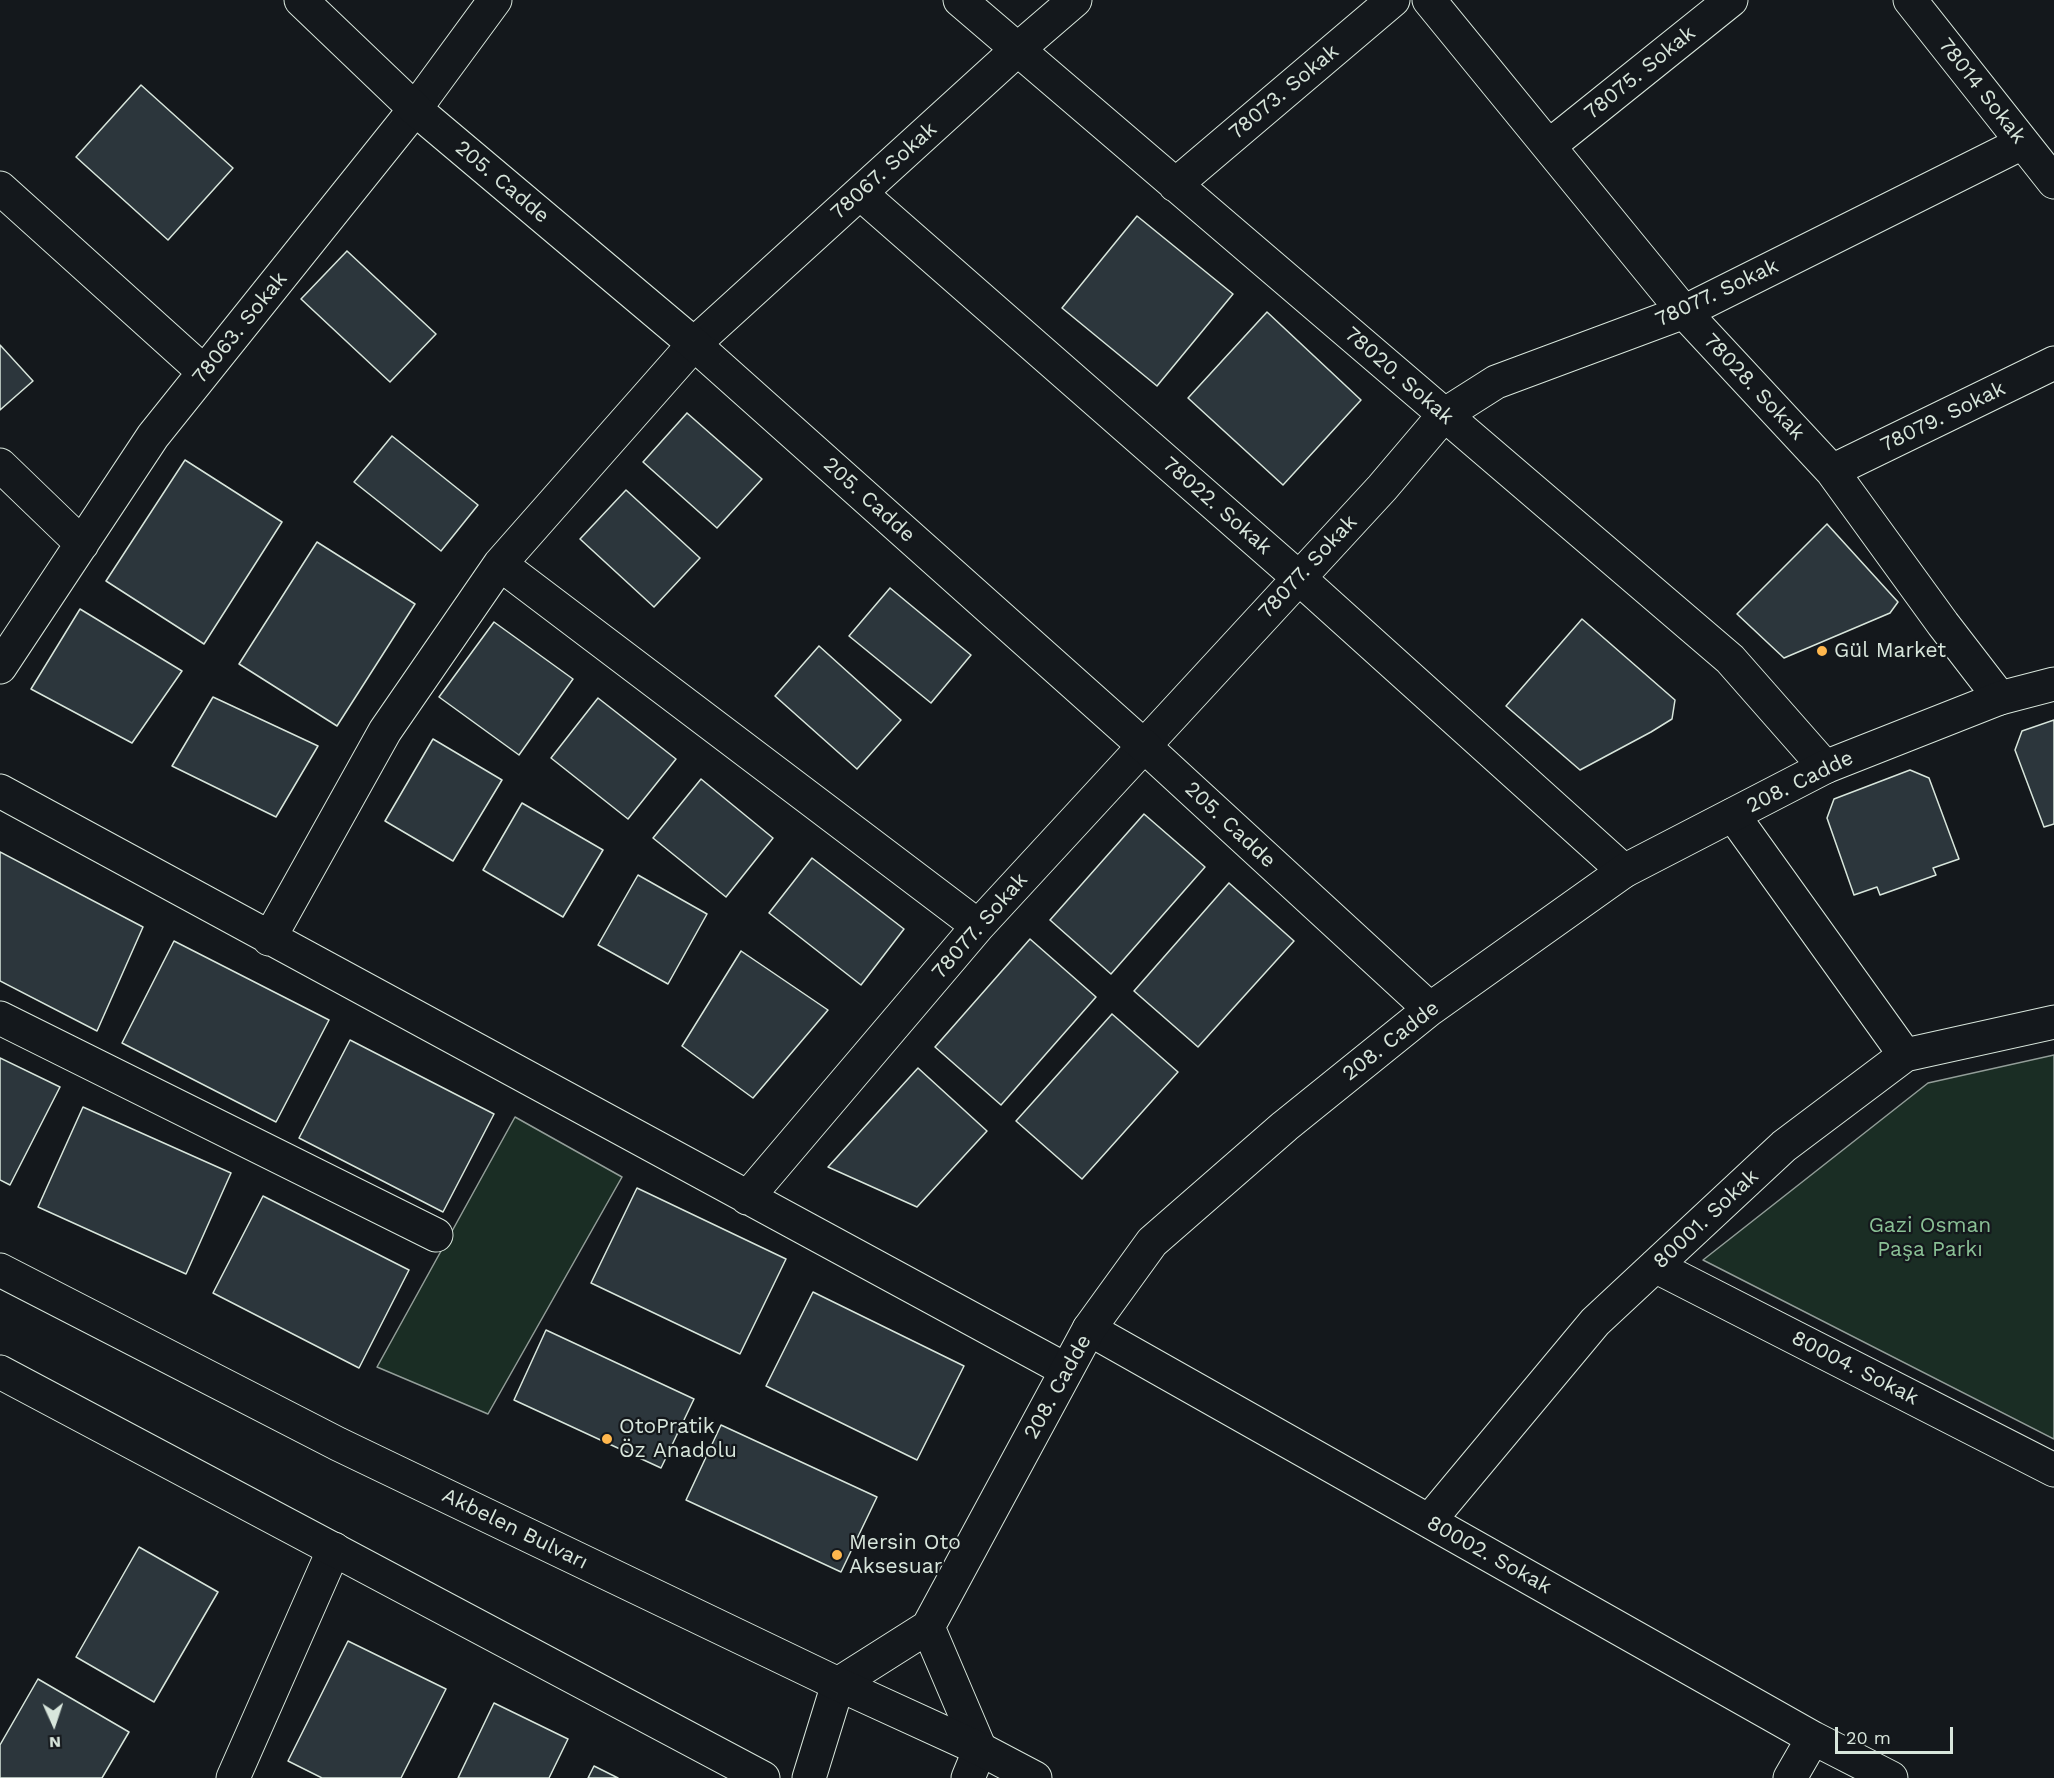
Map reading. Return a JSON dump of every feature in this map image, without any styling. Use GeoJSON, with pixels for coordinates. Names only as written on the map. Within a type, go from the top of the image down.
{"type":"FeatureCollection","features":[{"type":"Feature","properties":{"kind":"street","name":"205. Cadde"},"geometry":{"type":"LineString","coordinates":[[301,0],[415,109],[694,344],[1143,745],[1430,1009]]}},
{"type":"Feature","properties":{"kind":"street","name":"78063. Sokak"},"geometry":{"type":"LineString","coordinates":[[0,667],[153,436],[415,109],[495,0]]}},
{"type":"Feature","properties":{"kind":"street","name":"78020. Sokak"},"geometry":{"type":"LineString","coordinates":[[960,0],[1730,659],[1825,767]]}},
{"type":"Feature","properties":{"kind":"street","name":"78067. Sokak"},"geometry":{"type":"LineString","coordinates":[[269,939],[385,731],[500,564],[694,344],[1017,50],[1076,0]]}},
{"type":"Feature","properties":{"kind":"street","name":"78073. Sokak"},"geometry":{"type":"LineString","coordinates":[[1175,185],[1393,0]]}},
{"type":"Feature","properties":{"kind":"street","name":"78028. Sokak"},"geometry":{"type":"LineString","coordinates":[[1429,0],[1684,312],[1832,471],[2000,698]]}},
{"type":"Feature","properties":{"kind":"street","name":"78075. Sokak"},"geometry":{"type":"LineString","coordinates":[[1548,146],[1731,0]]}},
{"type":"Feature","properties":{"kind":"street","name":"78014 Sokak"},"geometry":{"type":"LineString","coordinates":[[1910,0],[2054,182]]}},
{"type":"Feature","properties":{"kind":"street","name":"78077. Sokak"},"geometry":{"type":"LineString","coordinates":[[747,1198],[978,926],[1382,488],[1444,415],[1496,382],[1684,312],[2022,143]]}},
{"type":"Feature","properties":{"kind":"street"},"geometry":{"type":"LineString","coordinates":[[0,188],[204,372]]}},
{"type":"Feature","properties":{"kind":"street","name":"78022. Sokak"},"geometry":{"type":"LineString","coordinates":[[860,193],[1299,578],[1624,871]]}},
{"type":"Feature","properties":{"kind":"street","name":"78079. Sokak"},"geometry":{"type":"LineString","coordinates":[[1832,471],[2054,363]]}},
{"type":"Feature","properties":{"kind":"street"},"geometry":{"type":"LineString","coordinates":[[0,465],[82,544]]}},
{"type":"Feature","properties":{"kind":"street"},"geometry":{"type":"LineString","coordinates":[[500,564],[978,926]]}},
{"type":"Feature","properties":{"kind":"street","name":"208. Cadde"},"geometry":{"type":"LineString","coordinates":[[928,1627],[1089,1329],[1152,1242],[1285,1125],[1430,1009],[1624,871],[1825,767],[2000,698],[2054,684]]}},
{"type":"Feature","properties":{"kind":"street"},"geometry":{"type":"LineString","coordinates":[[0,791],[1066,1370]]}},
{"type":"Feature","properties":{"kind":"street"},"geometry":{"type":"LineString","coordinates":[[1733,815],[1905,1055]]}},
{"type":"Feature","properties":{"kind":"street"},"geometry":{"type":"LineString","coordinates":[[0,1018],[436,1235]]}},
{"type":"Feature","properties":{"kind":"street","name":"80001. Sokak"},"geometry":{"type":"LineString","coordinates":[[1429,1521],[1595,1322],[1784,1146],[1905,1055],[2054,1022]]}},
{"type":"Feature","properties":{"kind":"street","name":"80004. Sokak"},"geometry":{"type":"LineString","coordinates":[[1655,1266],[2054,1470]]}},
{"type":"Feature","properties":{"kind":"street","name":"Akbelen Bulvarı"},"geometry":{"type":"LineString","coordinates":[[0,1270],[338,1444],[838,1683],[974,1763],[1035,1778]]}},
{"type":"Feature","properties":{"kind":"street","name":"80002. Sokak"},"geometry":{"type":"LineString","coordinates":[[1089,1329],[1813,1738],[1891,1778]]}},
{"type":"Feature","properties":{"kind":"street"},"geometry":{"type":"LineString","coordinates":[[0,1372],[763,1778]]}},
{"type":"Feature","properties":{"kind":"street"},"geometry":{"type":"LineString","coordinates":[[233,1778],[334,1549]]}},
{"type":"Feature","properties":{"kind":"street"},"geometry":{"type":"LineString","coordinates":[[809,1778],[838,1683],[928,1627],[974,1763]]}},
{"type":"Feature","properties":{"kind":"street"},"geometry":{"type":"LineString","coordinates":[[1790,1778],[1813,1738]]}},
{"type":"Feature","properties":{"kind":"green space","name":"Gazi Osman Paşa Parkı"},"geometry":{"type":"Polygon","coordinates":[[[2054,1055],[2054,1439],[1703,1260],[1928,1083],[2054,1055]]]}},
{"type":"Feature","properties":{"kind":"green space"},"geometry":{"type":"Polygon","coordinates":[[[515,1117],[622,1177],[488,1414],[377,1367],[515,1117]]]}},
{"type":"Feature","properties":{"kind":"building"},"geometry":{"type":"Polygon","coordinates":[[[141,85],[233,168],[168,240],[76,157],[141,85]]]}},
{"type":"Feature","properties":{"kind":"building"},"geometry":{"type":"Polygon","coordinates":[[[1137,216],[1233,294],[1157,386],[1062,308],[1137,216]]]}},
{"type":"Feature","properties":{"kind":"building"},"geometry":{"type":"Polygon","coordinates":[[[347,251],[436,334],[390,382],[301,299],[347,251]]]}},
{"type":"Feature","properties":{"kind":"building"},"geometry":{"type":"Polygon","coordinates":[[[1267,312],[1361,400],[1283,485],[1188,398],[1267,312]]]}},
{"type":"Feature","properties":{"kind":"building"},"geometry":{"type":"Polygon","coordinates":[[[0,345],[33,381],[0,410],[0,345]]]}},
{"type":"Feature","properties":{"kind":"building"},"geometry":{"type":"Polygon","coordinates":[[[687,413],[762,479],[717,528],[643,462],[687,413]]]}},
{"type":"Feature","properties":{"kind":"building"},"geometry":{"type":"Polygon","coordinates":[[[392,436],[478,505],[441,551],[354,482],[392,436]]]}},
{"type":"Feature","properties":{"kind":"building"},"geometry":{"type":"Polygon","coordinates":[[[185,460],[282,522],[204,644],[106,581],[185,460]]]}},
{"type":"Feature","properties":{"kind":"building"},"geometry":{"type":"Polygon","coordinates":[[[626,490],[700,558],[654,607],[580,539],[626,490]]]}},
{"type":"Feature","properties":{"kind":"building"},"geometry":{"type":"Polygon","coordinates":[[[1827,524],[1898,602],[1890,613],[1784,658],[1737,614],[1827,524]]]}},
{"type":"Feature","properties":{"kind":"building"},"geometry":{"type":"Polygon","coordinates":[[[317,542],[415,604],[337,726],[239,664],[317,542]]]}},
{"type":"Feature","properties":{"kind":"building"},"geometry":{"type":"Polygon","coordinates":[[[890,588],[971,655],[931,703],[849,636],[890,588]]]}},
{"type":"Feature","properties":{"kind":"building"},"geometry":{"type":"Polygon","coordinates":[[[80,609],[182,671],[132,743],[31,689],[80,609]]]}},
{"type":"Feature","properties":{"kind":"building"},"geometry":{"type":"Polygon","coordinates":[[[1582,619],[1675,700],[1672,719],[1580,770],[1506,706],[1582,619]]]}},
{"type":"Feature","properties":{"kind":"building"},"geometry":{"type":"Polygon","coordinates":[[[494,622],[573,679],[519,755],[439,697],[494,622]]]}},
{"type":"Feature","properties":{"kind":"building"},"geometry":{"type":"Polygon","coordinates":[[[819,646],[901,720],[857,769],[775,696],[819,646]]]}},
{"type":"Feature","properties":{"kind":"building"},"geometry":{"type":"Polygon","coordinates":[[[213,697],[318,746],[276,817],[172,766],[213,697]]]}},
{"type":"Feature","properties":{"kind":"building"},"geometry":{"type":"Polygon","coordinates":[[[598,698],[676,759],[628,819],[551,758],[598,698]]]}},
{"type":"Feature","properties":{"kind":"building"},"geometry":{"type":"Polygon","coordinates":[[[2054,720],[2054,824],[2044,827],[2015,750],[2022,731],[2054,720]]]}},
{"type":"Feature","properties":{"kind":"building"},"geometry":{"type":"Polygon","coordinates":[[[433,739],[502,780],[453,861],[385,821],[433,739]]]}},
{"type":"Feature","properties":{"kind":"building"},"geometry":{"type":"Polygon","coordinates":[[[1910,770],[1929,778],[1959,859],[1933,868],[1936,875],[1880,895],[1877,887],[1854,895],[1827,818],[1834,799],[1910,770]]]}},
{"type":"Feature","properties":{"kind":"building"},"geometry":{"type":"Polygon","coordinates":[[[701,779],[773,838],[726,897],[653,838],[701,779]]]}},
{"type":"Feature","properties":{"kind":"building"},"geometry":{"type":"Polygon","coordinates":[[[522,803],[603,850],[563,917],[483,870],[522,803]]]}},
{"type":"Feature","properties":{"kind":"building"},"geometry":{"type":"Polygon","coordinates":[[[1144,814],[1205,867],[1111,974],[1050,920],[1144,814]]]}},
{"type":"Feature","properties":{"kind":"building"},"geometry":{"type":"Polygon","coordinates":[[[0,852],[143,927],[97,1031],[0,981],[0,852]]]}},
{"type":"Feature","properties":{"kind":"building"},"geometry":{"type":"Polygon","coordinates":[[[812,858],[904,929],[861,985],[769,913],[812,858]]]}},
{"type":"Feature","properties":{"kind":"building"},"geometry":{"type":"Polygon","coordinates":[[[638,875],[707,914],[668,984],[598,945],[638,875]]]}},
{"type":"Feature","properties":{"kind":"building"},"geometry":{"type":"Polygon","coordinates":[[[1229,883],[1294,941],[1198,1047],[1134,991],[1229,883]]]}},
{"type":"Feature","properties":{"kind":"building"},"geometry":{"type":"Polygon","coordinates":[[[1030,939],[1096,997],[1001,1105],[935,1047],[1030,939]]]}},
{"type":"Feature","properties":{"kind":"building"},"geometry":{"type":"Polygon","coordinates":[[[174,941],[329,1020],[276,1122],[122,1043],[174,941]]]}},
{"type":"Feature","properties":{"kind":"building"},"geometry":{"type":"Polygon","coordinates":[[[741,951],[828,1010],[753,1098],[682,1046],[741,951]]]}},
{"type":"Feature","properties":{"kind":"building"},"geometry":{"type":"Polygon","coordinates":[[[1112,1014],[1178,1072],[1082,1179],[1016,1121],[1112,1014]]]}},
{"type":"Feature","properties":{"kind":"building"},"geometry":{"type":"Polygon","coordinates":[[[350,1040],[494,1114],[443,1212],[299,1138],[350,1040]]]}},
{"type":"Feature","properties":{"kind":"building"},"geometry":{"type":"Polygon","coordinates":[[[0,1058],[60,1087],[10,1185],[0,1180],[0,1058]]]}},
{"type":"Feature","properties":{"kind":"building"},"geometry":{"type":"Polygon","coordinates":[[[918,1068],[987,1131],[917,1207],[828,1167],[918,1068]]]}},
{"type":"Feature","properties":{"kind":"building"},"geometry":{"type":"Polygon","coordinates":[[[83,1107],[231,1173],[186,1274],[38,1207],[83,1107]]]}},
{"type":"Feature","properties":{"kind":"building"},"geometry":{"type":"Polygon","coordinates":[[[637,1188],[786,1259],[740,1354],[591,1283],[637,1188]]]}},
{"type":"Feature","properties":{"kind":"building"},"geometry":{"type":"Polygon","coordinates":[[[263,1196],[409,1270],[359,1368],[213,1293],[263,1196]]]}},
{"type":"Feature","properties":{"kind":"building"},"geometry":{"type":"Polygon","coordinates":[[[813,1292],[964,1366],[917,1460],[766,1386],[813,1292]]]}},
{"type":"Feature","properties":{"kind":"building"},"geometry":{"type":"Polygon","coordinates":[[[546,1330],[694,1399],[661,1468],[514,1400],[546,1330]]]}},
{"type":"Feature","properties":{"kind":"building"},"geometry":{"type":"Polygon","coordinates":[[[721,1425],[877,1497],[841,1572],[686,1500],[721,1425]]]}},
{"type":"Feature","properties":{"kind":"building"},"geometry":{"type":"Polygon","coordinates":[[[139,1547],[218,1592],[154,1702],[76,1657],[139,1547]]]}},
{"type":"Feature","properties":{"kind":"building"},"geometry":{"type":"Polygon","coordinates":[[[348,1641],[446,1689],[401,1778],[322,1778],[288,1761],[348,1641]]]}},
{"type":"Feature","properties":{"kind":"building"},"geometry":{"type":"Polygon","coordinates":[[[38,1679],[129,1732],[102,1778],[0,1778],[0,1745],[38,1679]]]}},
{"type":"Feature","properties":{"kind":"building"},"geometry":{"type":"Polygon","coordinates":[[[494,1703],[568,1739],[549,1778],[458,1778],[494,1703]]]}},
{"type":"Feature","properties":{"kind":"building"},"geometry":{"type":"Polygon","coordinates":[[[594,1766],[618,1778],[588,1778],[594,1766]]]}},
{"type":"Feature","properties":{"kind":"place","name":"Gül Market"},"geometry":{"type":"Point","coordinates":[1822,651]}},
{"type":"Feature","properties":{"kind":"place","name":"OtoPratik Öz Anadolu"},"geometry":{"type":"Point","coordinates":[607,1439]}},
{"type":"Feature","properties":{"kind":"place","name":"Mersin Oto Aksesuar"},"geometry":{"type":"Point","coordinates":[837,1555]}}]}
